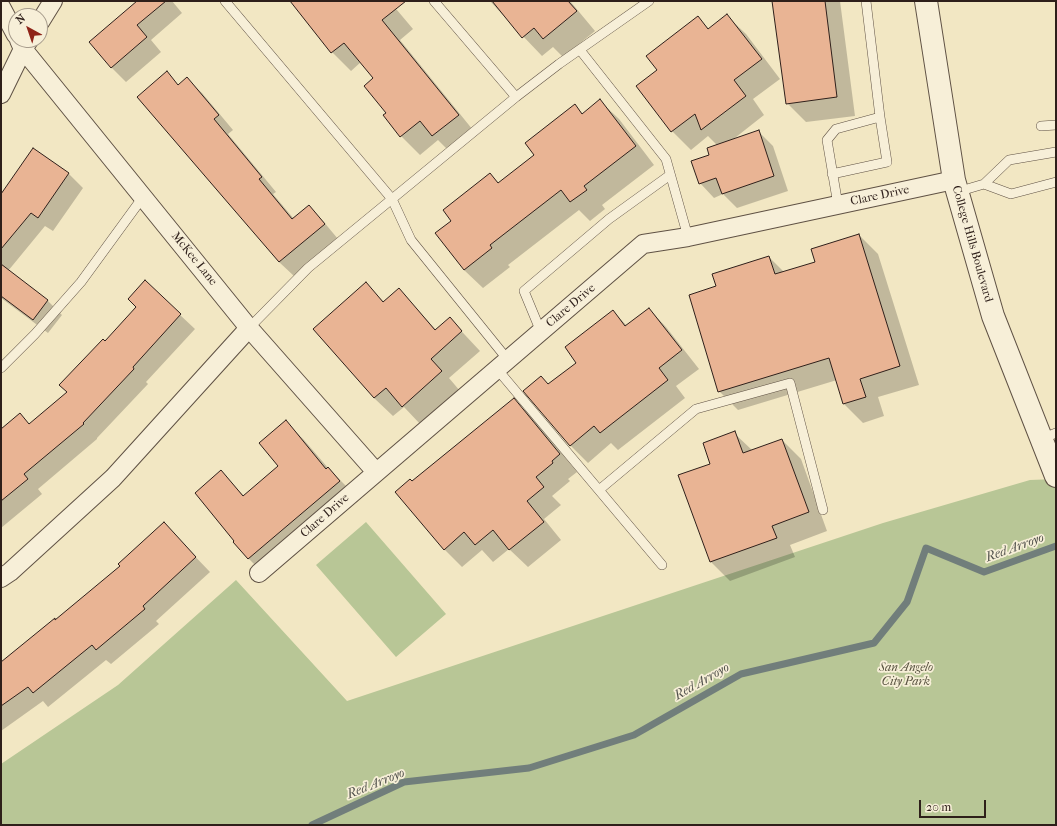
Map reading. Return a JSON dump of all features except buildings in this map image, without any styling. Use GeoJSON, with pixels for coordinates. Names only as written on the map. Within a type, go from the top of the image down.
{"type":"FeatureCollection","features":[{"type":"Feature","properties":{"kind":"street","name":"College Hills Boulevard"},"geometry":{"type":"LineString","coordinates":[[926,1],[955,186],[993,316],[1049,436],[1054,472]]}},
{"type":"Feature","properties":{"kind":"street","name":"McKee Lane"},"geometry":{"type":"LineString","coordinates":[[1,7],[8,18]]}},
{"type":"Feature","properties":{"kind":"street"},"geometry":{"type":"LineString","coordinates":[[1,94],[19,48]]}},
{"type":"Feature","properties":{"kind":"street","name":"McKee Lane"},"geometry":{"type":"LineString","coordinates":[[27,48],[249,328],[376,472]]}},
{"type":"Feature","properties":{"kind":"street","name":"Clare Drive"},"geometry":{"type":"LineString","coordinates":[[259,573],[643,244],[688,237],[838,205],[955,186]]}},
{"type":"Feature","properties":{"kind":"street"},"geometry":{"type":"LineString","coordinates":[[1,578],[10,572],[113,478],[249,328]]}},
{"type":"Feature","properties":{"kind":"lane"},"geometry":{"type":"LineString","coordinates":[[238,1],[228,4],[392,199],[411,240],[599,490],[662,565]]}},
{"type":"Feature","properties":{"kind":"lane"},"geometry":{"type":"LineString","coordinates":[[434,1],[516,97]]}},
{"type":"Feature","properties":{"kind":"lane"},"geometry":{"type":"LineString","coordinates":[[832,174],[887,162],[866,1]]}},
{"type":"Feature","properties":{"kind":"lane"},"geometry":{"type":"LineString","coordinates":[[249,328],[308,268],[516,97],[644,2]]}},
{"type":"Feature","properties":{"kind":"lane"},"geometry":{"type":"LineString","coordinates":[[580,50],[666,159],[688,237]]}},
{"type":"Feature","properties":{"kind":"lane"},"geometry":{"type":"LineString","coordinates":[[838,205],[827,140],[836,129],[880,117]]}},
{"type":"Feature","properties":{"kind":"lane"},"geometry":{"type":"LineString","coordinates":[[1041,126],[1056,125]]}},
{"type":"Feature","properties":{"kind":"lane"},"geometry":{"type":"LineString","coordinates":[[984,184],[1009,160],[1056,152]]}},
{"type":"Feature","properties":{"kind":"lane"},"geometry":{"type":"LineString","coordinates":[[540,332],[524,291],[609,219],[670,175]]}},
{"type":"Feature","properties":{"kind":"lane"},"geometry":{"type":"LineString","coordinates":[[955,186],[984,184],[1011,194],[1056,182]]}},
{"type":"Feature","properties":{"kind":"lane"},"geometry":{"type":"LineString","coordinates":[[1,368],[81,282],[144,197]]}},
{"type":"Feature","properties":{"kind":"lane"},"geometry":{"type":"LineString","coordinates":[[599,490],[696,409],[790,383],[823,510]]}},
{"type":"Feature","properties":{"kind":"green space","name":"San Angelo City Park"},"geometry":{"type":"Polygon","coordinates":[[[1056,479],[1056,825],[1,825],[1,764],[118,685],[236,580],[347,701],[883,523],[1030,480],[1056,479]]]}},
{"type":"Feature","properties":{"kind":"green space"},"geometry":{"type":"Polygon","coordinates":[[[366,522],[446,614],[396,657],[316,565],[366,522]]]}},
{"type":"Feature","properties":{"kind":"waterway","name":"Red Arroyo"},"geometry":{"type":"LineString","coordinates":[[312,825],[404,782],[529,768],[634,735],[741,674],[874,643],[907,602],[926,548],[984,572],[1056,546]]}}]}
